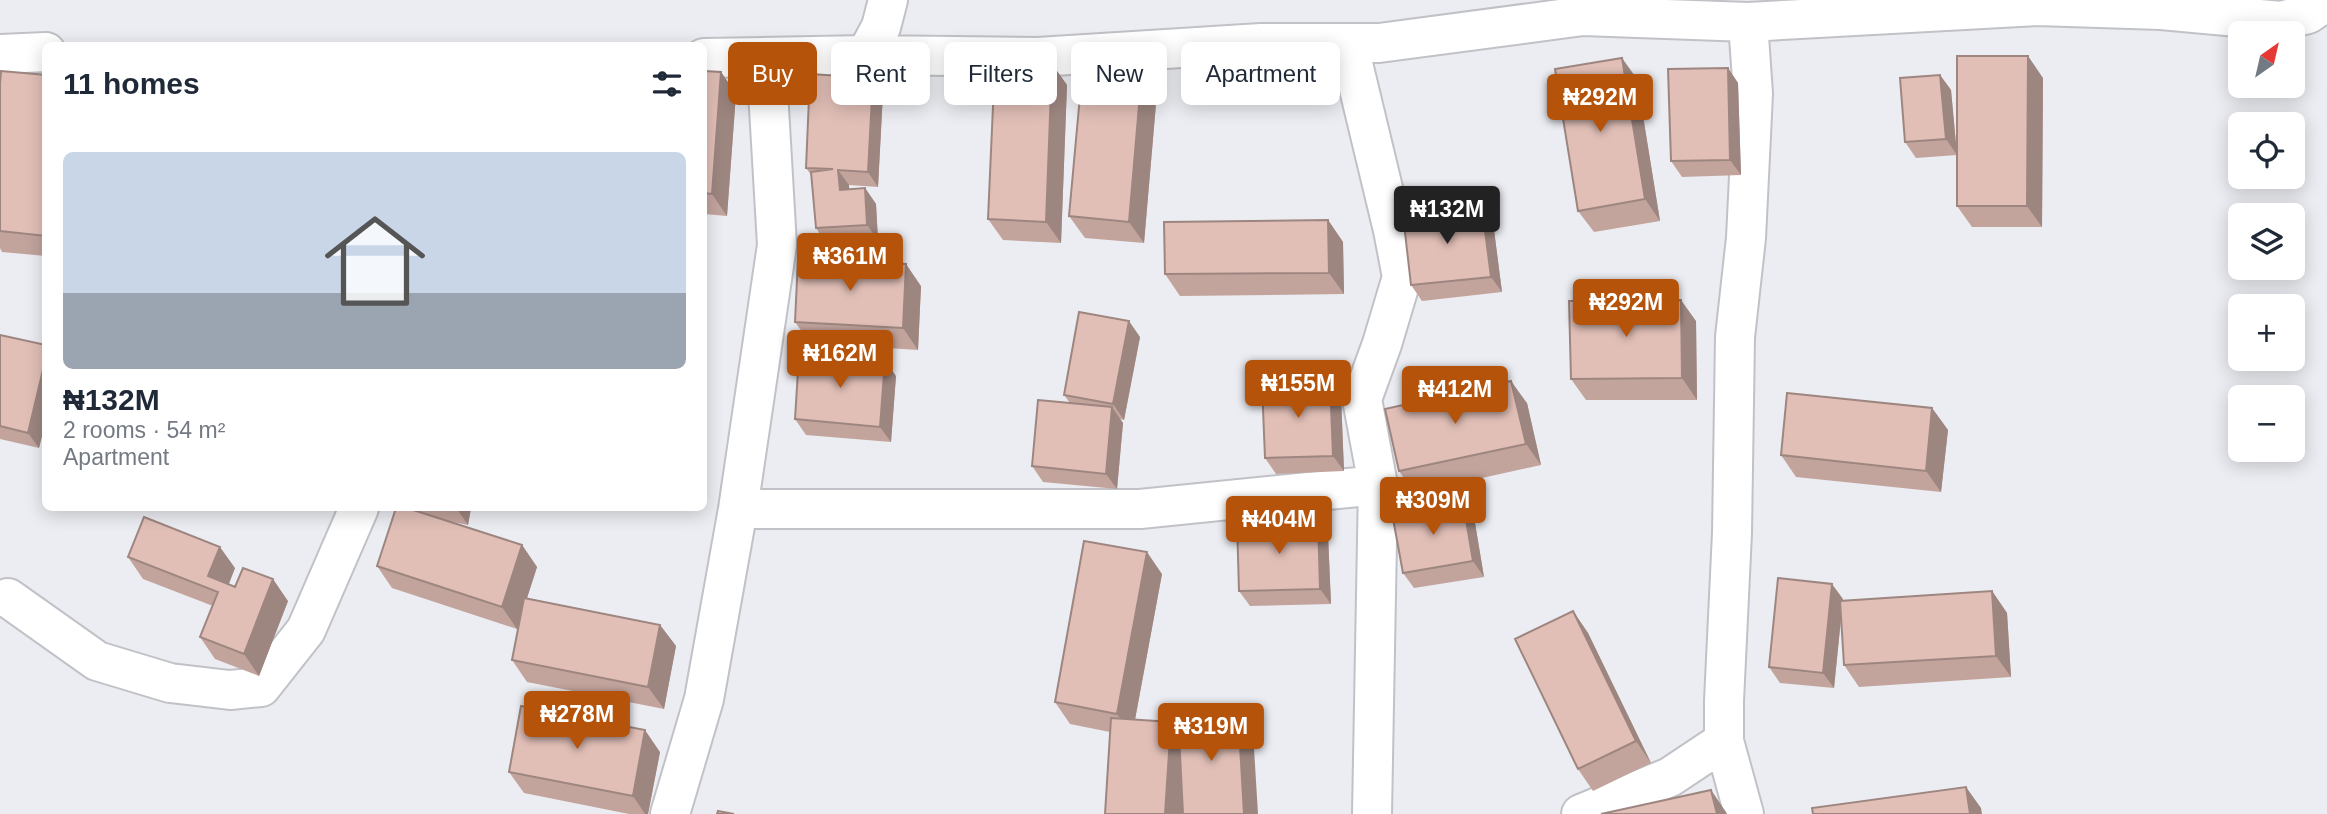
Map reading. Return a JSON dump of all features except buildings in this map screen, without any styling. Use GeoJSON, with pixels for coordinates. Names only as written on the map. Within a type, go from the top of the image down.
{"type":"FeatureCollection","features":[{"type":"Feature","properties":{"kind":"street"},"geometry":{"type":"LineString","coordinates":[[873,42],[881,27],[888,0]]}},
{"type":"Feature","properties":{"kind":"street"},"geometry":{"type":"LineString","coordinates":[[930,56],[1038,57],[1261,43],[1379,43],[1586,8],[1748,22],[2037,6],[2161,10],[2281,22],[2308,13],[2327,1]]}},
{"type":"Feature","properties":{"kind":"street"},"geometry":{"type":"LineString","coordinates":[[1744,814],[1724,741],[1724,701],[1732,533],[1735,337],[1746,237],[1754,94],[1748,22]]}},
{"type":"Feature","properties":{"kind":"street"},"geometry":{"type":"LineString","coordinates":[[1348,43],[1402,277],[1362,399],[1378,485],[1371,814]]}},
{"type":"Feature","properties":{"kind":"street"},"geometry":{"type":"LineString","coordinates":[[0,54],[42,52]]}},
{"type":"Feature","properties":{"kind":"street"},"geometry":{"type":"LineString","coordinates":[[707,58],[728,58]]}},
{"type":"Feature","properties":{"kind":"street"},"geometry":{"type":"LineString","coordinates":[[670,814],[704,699],[738,509],[777,245],[769,105]]}},
{"type":"Feature","properties":{"kind":"street"},"geometry":{"type":"LineString","coordinates":[[738,509],[1140,509],[1378,485]]}},
{"type":"Feature","properties":{"kind":"street"},"geometry":{"type":"LineString","coordinates":[[8,598],[97,661],[170,683],[230,690],[261,687],[306,630],[358,511]]}},
{"type":"Feature","properties":{"kind":"street"},"geometry":{"type":"LineString","coordinates":[[1581,814],[1670,778],[1724,741]]}}]}
